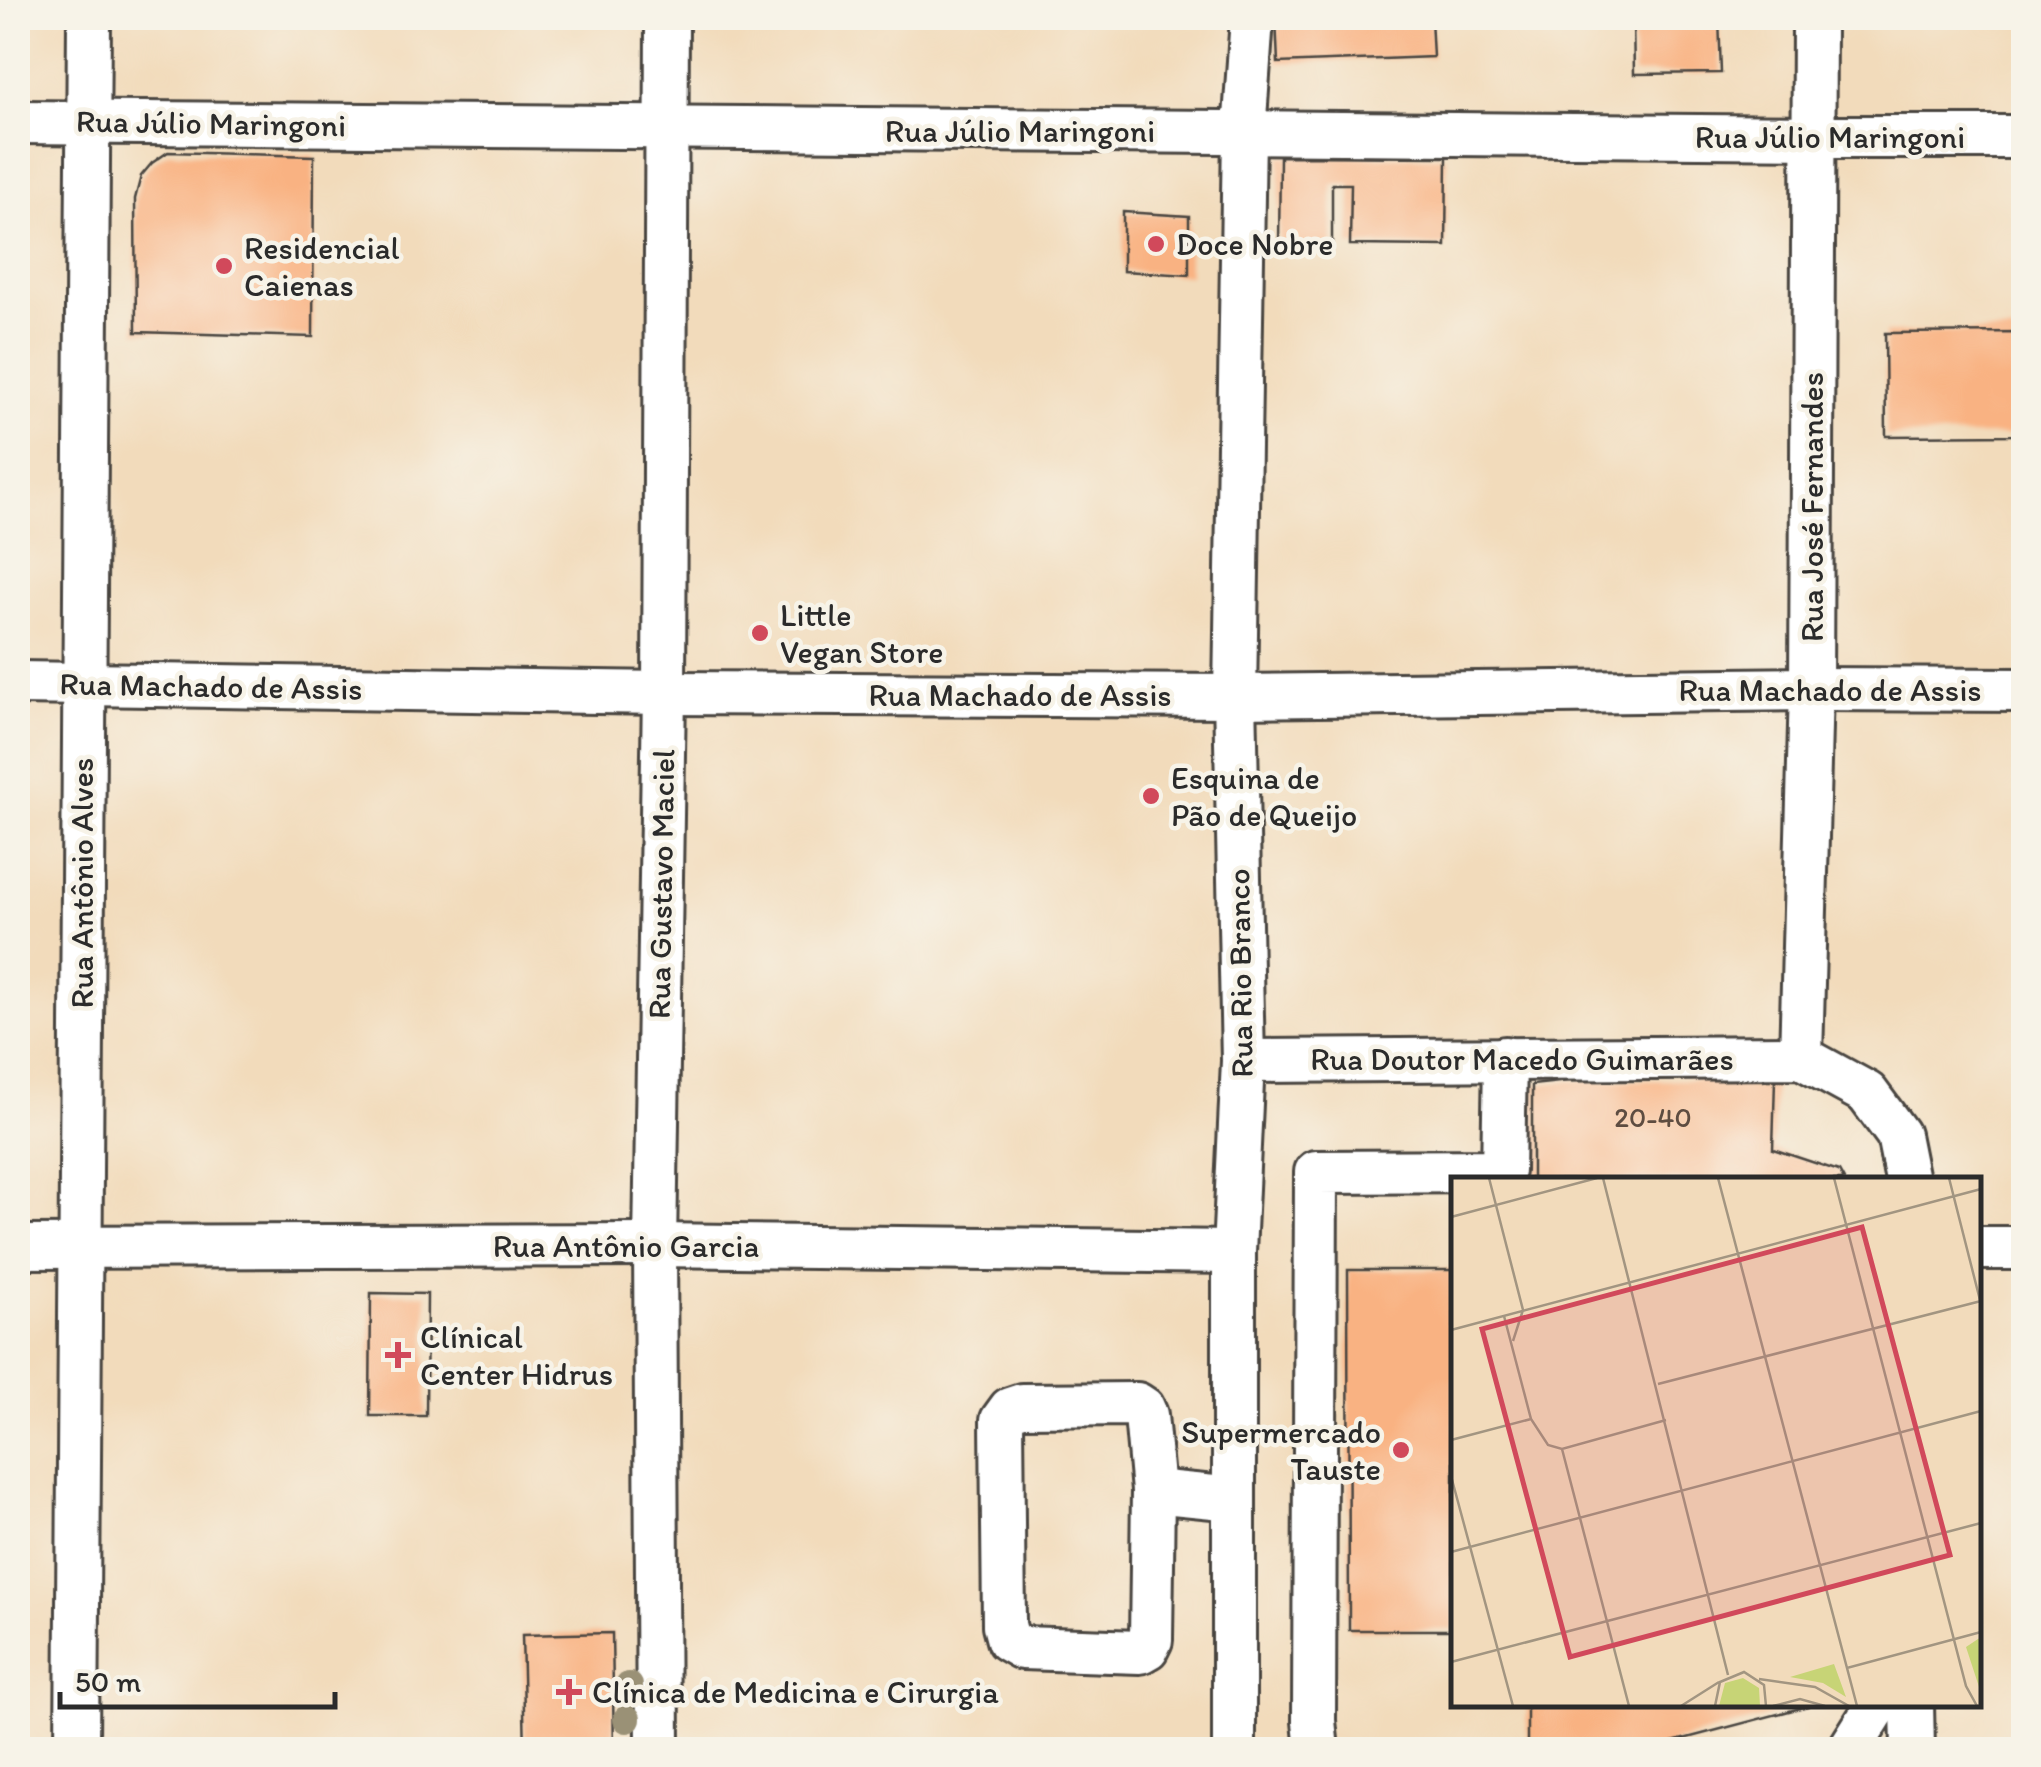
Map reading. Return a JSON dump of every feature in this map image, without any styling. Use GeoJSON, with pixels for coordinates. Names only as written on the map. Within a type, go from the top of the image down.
{"type":"FeatureCollection","features":[{"type":"Feature","properties":{"kind":"street","name":"Rua Antônio Alves"},"geometry":{"type":"LineString","coordinates":[[77,1750],[89,18]]}},
{"type":"Feature","properties":{"kind":"street","name":"Rua Gustavo Maciel"},"geometry":{"type":"LineString","coordinates":[[658,1750],[655,1245],[664,693],[666,18]]}},
{"type":"Feature","properties":{"kind":"street","name":"Rua Rio Branco"},"geometry":{"type":"LineString","coordinates":[[1234,1750],[1234,1252],[1242,1061],[1235,696],[1244,133],[1252,18]]}},
{"type":"Feature","properties":{"kind":"street","name":"Rua José Fernandes"},"geometry":{"type":"LineString","coordinates":[[1801,1057],[1811,689],[1814,18]]}},
{"type":"Feature","properties":{"kind":"street","name":"Rua Júlio Maringoni"},"geometry":{"type":"LineString","coordinates":[[18,122],[2024,137]]}},
{"type":"Feature","properties":{"kind":"street","name":"Rua Machado de Assis"},"geometry":{"type":"LineString","coordinates":[[18,683],[664,693],[1235,696],[2024,690]]}},
{"type":"Feature","properties":{"kind":"street","name":"Rua Doutor Macedo Guimarães"},"geometry":{"type":"LineString","coordinates":[[1242,1061],[1801,1057]]}},
{"type":"Feature","properties":{"kind":"street"},"geometry":{"type":"LineString","coordinates":[[1801,1057],[1867,1093],[1898,1135],[1906,1177]]}},
{"type":"Feature","properties":{"kind":"street"},"geometry":{"type":"LineString","coordinates":[[1317,1750],[1316,1172],[1504,1170],[1505,1058]]}},
{"type":"Feature","properties":{"kind":"street","name":"Rua Antônio Garcia"},"geometry":{"type":"LineString","coordinates":[[18,1248],[655,1245],[1234,1252]]}},
{"type":"Feature","properties":{"kind":"street"},"geometry":{"type":"LineString","coordinates":[[1981,1248],[2024,1248]]}},
{"type":"Feature","properties":{"kind":"street"},"geometry":{"type":"LineString","coordinates":[[1137,1404],[1146,1415],[1153,1491],[1151,1640],[1147,1648],[1140,1652],[1022,1648],[1008,1640],[1004,1625],[1002,1420],[1010,1408],[1137,1404]]}},
{"type":"Feature","properties":{"kind":"street"},"geometry":{"type":"LineString","coordinates":[[1153,1491],[1234,1499]]}},
{"type":"Feature","properties":{"kind":"street"},"geometry":{"type":"LineString","coordinates":[[1849,1750],[1876,1707]]}},
{"type":"Feature","properties":{"kind":"street"},"geometry":{"type":"LineString","coordinates":[[1912,1707],[1913,1750]]}},
{"type":"Feature","properties":{"kind":"building"},"geometry":{"type":"Polygon","coordinates":[[[1276,18],[1431,18],[1433,57],[1278,63],[1276,18]]]}},
{"type":"Feature","properties":{"kind":"building"},"geometry":{"type":"Polygon","coordinates":[[[1633,18],[1719,18],[1721,73],[1634,74],[1633,18]]]}},
{"type":"Feature","properties":{"kind":"building","name":"Residencial Caienas"},"geometry":{"type":"Polygon","coordinates":[[[168,152],[314,156],[313,337],[136,332],[135,199],[141,176],[168,152]]]}},
{"type":"Feature","properties":{"kind":"building"},"geometry":{"type":"Polygon","coordinates":[[[1280,156],[1447,157],[1446,246],[1350,245],[1351,184],[1332,184],[1332,247],[1279,246],[1280,156]]]}},
{"type":"Feature","properties":{"kind":"building","name":"Doce Nobre"},"geometry":{"type":"Polygon","coordinates":[[[1123,212],[1189,216],[1189,275],[1123,271],[1123,212]]]}},
{"type":"Feature","properties":{"kind":"building"},"geometry":{"type":"Polygon","coordinates":[[[2020,332],[2020,435],[1886,436],[1885,333],[2020,332]]]}},
{"type":"Feature","properties":{"kind":"building"},"geometry":{"type":"Polygon","coordinates":[[[1775,1079],[1773,1149],[1839,1171],[1842,1177],[1532,1177],[1532,1085],[1569,1081],[1775,1079]]]}},
{"type":"Feature","properties":{"kind":"building","name":"Supermercado Tauste"},"geometry":{"type":"Polygon","coordinates":[[[1348,1270],[1451,1270],[1451,1630],[1349,1630],[1348,1270]]]}},
{"type":"Feature","properties":{"kind":"building","name":"Clínical Center Hidrus"},"geometry":{"type":"Polygon","coordinates":[[[371,1293],[427,1294],[426,1416],[370,1416],[371,1293]]]}},
{"type":"Feature","properties":{"kind":"building","name":"Clínica de Medicina e Cirurgia"},"geometry":{"type":"Polygon","coordinates":[[[612,1633],[614,1750],[525,1750],[522,1635],[612,1633]]]}},
{"type":"Feature","properties":{"kind":"building"},"geometry":{"type":"Polygon","coordinates":[[[1527,1707],[1804,1707],[1672,1742],[1671,1750],[1527,1750],[1527,1707]]]}},
{"type":"Feature","properties":{"kind":"place","name":"Doce Nobre"},"geometry":{"type":"Point","coordinates":[1156,244]}},
{"type":"Feature","properties":{"kind":"place","name":"Residencial Caienas"},"geometry":{"type":"Point","coordinates":[224,266]}},
{"type":"Feature","properties":{"kind":"place","name":"Little Vegan Store"},"geometry":{"type":"Point","coordinates":[760,633]}},
{"type":"Feature","properties":{"kind":"place","name":"Esquina de Pão de Queijo"},"geometry":{"type":"Point","coordinates":[1151,796]}},
{"type":"Feature","properties":{"kind":"place","name":"Clínical Center Hidrus"},"geometry":{"type":"Point","coordinates":[398,1355]}},
{"type":"Feature","properties":{"kind":"place","name":"Supermercado Tauste"},"geometry":{"type":"Point","coordinates":[1401,1450]}},
{"type":"Feature","properties":{"kind":"place","name":"Clínica de Medicina e Cirurgia"},"geometry":{"type":"Point","coordinates":[569,1692]}}]}
